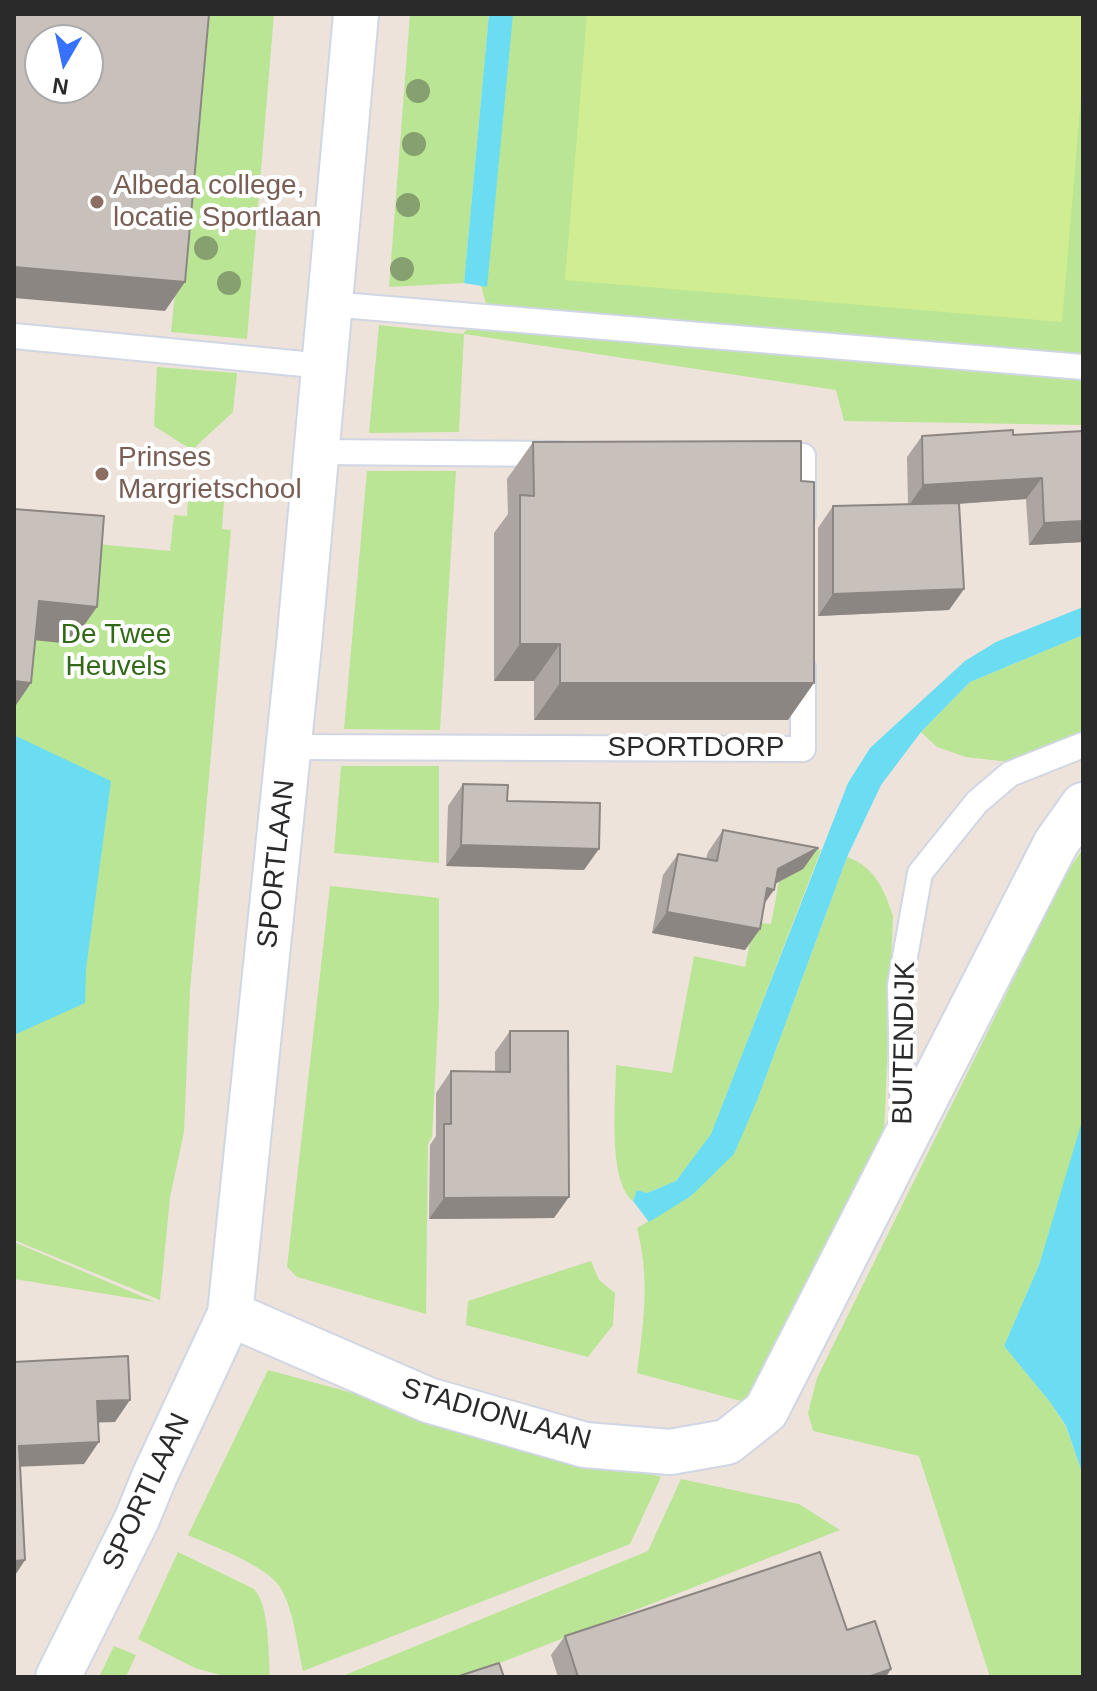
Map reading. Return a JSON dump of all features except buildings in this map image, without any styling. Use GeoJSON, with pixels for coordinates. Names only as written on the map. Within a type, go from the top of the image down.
{"type":"FeatureCollection","features":[{"type":"Feature","properties":{"kind":"street","name":"SPORTLAAN"},"geometry":{"type":"LineString","coordinates":[[58,1677],[137,1519],[230,1314],[289,747],[356,14]]}},
{"type":"Feature","properties":{"kind":"street","name":"BUITENDIJK"},"geometry":{"type":"LineString","coordinates":[[727,1442],[766,1411],[1056,843],[1083,805]]}},
{"type":"Feature","properties":{"kind":"street","name":"STADIONLAAN"},"geometry":{"type":"LineString","coordinates":[[230,1314],[428,1400],[585,1445],[670,1452],[727,1442]]}},
{"type":"Feature","properties":{"kind":"lane"},"geometry":{"type":"LineString","coordinates":[[329,304],[1083,367]]}},
{"type":"Feature","properties":{"kind":"lane"},"geometry":{"type":"LineString","coordinates":[[14,336],[324,366]]}},
{"type":"Feature","properties":{"kind":"lane"},"geometry":{"type":"LineString","coordinates":[[317,452],[583,454]]}},
{"type":"Feature","properties":{"kind":"lane"},"geometry":{"type":"LineString","coordinates":[[740,455],[803,456],[803,533]]}},
{"type":"Feature","properties":{"kind":"lane","name":"SPORTDORP"},"geometry":{"type":"LineString","coordinates":[[289,747],[803,749],[803,641]]}},
{"type":"Feature","properties":{"kind":"lane","name":"BUITENDIJK"},"geometry":{"type":"LineString","coordinates":[[904,1140],[900,985],[920,873],[977,802],[1010,774],[1083,745]]}},
{"type":"Feature","properties":{"kind":"green space"},"geometry":{"type":"Polygon","coordinates":[[[203,14],[274,14],[247,339],[171,332],[203,14]]]}},
{"type":"Feature","properties":{"kind":"green space"},"geometry":{"type":"Polygon","coordinates":[[[410,14],[489,14],[464,283],[389,287],[410,14]]]}},
{"type":"Feature","properties":{"kind":"green space"},"geometry":{"type":"Polygon","coordinates":[[[500,14],[1083,14],[1083,425],[844,421],[836,390],[464,334],[459,432],[369,433],[379,325],[463,334],[486,304],[476,267],[500,14]]]}},
{"type":"Feature","properties":{"kind":"green space"},"geometry":{"type":"Polygon","coordinates":[[[587,14],[1083,14],[1083,74],[1062,322],[565,280],[587,14]]]}},
{"type":"Feature","properties":{"kind":"green space"},"geometry":{"type":"Polygon","coordinates":[[[157,367],[237,373],[233,412],[192,450],[154,426],[157,367]]]}},
{"type":"Feature","properties":{"kind":"green space"},"geometry":{"type":"Polygon","coordinates":[[[367,471],[456,471],[440,730],[344,729],[367,471]]]}},
{"type":"Feature","properties":{"kind":"green space","name":"De Twee Heuvels"},"geometry":{"type":"Polygon","coordinates":[[[188,499],[224,501],[222,529],[231,530],[190,990],[184,1132],[170,1197],[160,1300],[14,1240],[14,536],[170,551],[174,515],[187,516],[188,499]]]}},
{"type":"Feature","properties":{"kind":"green space"},"geometry":{"type":"Polygon","coordinates":[[[1083,635],[1083,736],[1009,762],[966,757],[937,747],[921,732],[970,682],[1083,635]]]}},
{"type":"Feature","properties":{"kind":"green space"},"geometry":{"type":"Polygon","coordinates":[[[341,766],[439,766],[439,863],[334,853],[341,766]]]}},
{"type":"Feature","properties":{"kind":"green space"},"geometry":{"type":"Polygon","coordinates":[[[786,843],[821,850],[711,1135],[676,1181],[647,1193],[637,1190],[633,1201],[619,1176],[616,1158],[616,1065],[672,1073],[694,956],[745,967],[754,922],[771,924],[786,843]]]}},
{"type":"Feature","properties":{"kind":"green space"},"geometry":{"type":"Polygon","coordinates":[[[1083,849],[1083,1121],[1039,1265],[1004,1346],[1050,1402],[1066,1427],[1083,1475],[1083,1677],[990,1677],[919,1456],[813,1431],[808,1413],[817,1378],[1065,875],[1083,849]]]}},
{"type":"Feature","properties":{"kind":"green space"},"geometry":{"type":"Polygon","coordinates":[[[847,857],[865,867],[877,880],[893,916],[884,1136],[748,1403],[637,1373],[645,1283],[637,1228],[691,1196],[758,1098],[847,857]]]}},
{"type":"Feature","properties":{"kind":"green space"},"geometry":{"type":"Polygon","coordinates":[[[330,886],[439,898],[439,1003],[432,1137],[428,1144],[426,1314],[297,1277],[287,1267],[330,886]]]}},
{"type":"Feature","properties":{"kind":"green space"},"geometry":{"type":"Polygon","coordinates":[[[14,1242],[155,1302],[14,1279],[14,1242]]]}},
{"type":"Feature","properties":{"kind":"green space"},"geometry":{"type":"Polygon","coordinates":[[[591,1261],[599,1280],[615,1293],[613,1325],[588,1357],[466,1325],[468,1301],[591,1261]]]}},
{"type":"Feature","properties":{"kind":"green space"},"geometry":{"type":"Polygon","coordinates":[[[268,1370],[661,1477],[630,1544],[303,1671],[292,1617],[280,1587],[251,1564],[188,1535],[268,1370]]]}},
{"type":"Feature","properties":{"kind":"green space"},"geometry":{"type":"Polygon","coordinates":[[[681,1479],[799,1504],[840,1530],[464,1677],[340,1677],[648,1551],[681,1479]]]}},
{"type":"Feature","properties":{"kind":"green space"},"geometry":{"type":"Polygon","coordinates":[[[178,1552],[254,1589],[266,1618],[270,1677],[224,1676],[195,1668],[138,1639],[178,1552]]]}},
{"type":"Feature","properties":{"kind":"green space"},"geometry":{"type":"Polygon","coordinates":[[[114,1646],[136,1655],[126,1677],[99,1677],[114,1646]]]}},
{"type":"Feature","properties":{"kind":"water"},"geometry":{"type":"Polygon","coordinates":[[[489,14],[513,14],[487,287],[464,283],[489,14]]]}},
{"type":"Feature","properties":{"kind":"water"},"geometry":{"type":"Polygon","coordinates":[[[1083,607],[1083,635],[970,682],[921,732],[881,785],[847,857],[758,1098],[734,1154],[691,1196],[649,1222],[633,1201],[637,1190],[647,1193],[676,1181],[711,1134],[848,783],[870,748],[965,661],[996,642],[1083,607]]]}},
{"type":"Feature","properties":{"kind":"water"},"geometry":{"type":"Polygon","coordinates":[[[14,737],[111,781],[86,969],[85,1003],[14,1035],[14,737]]]}},
{"type":"Feature","properties":{"kind":"water"},"geometry":{"type":"Polygon","coordinates":[[[1083,1118],[1083,1475],[1066,1426],[1004,1346],[1039,1265],[1083,1118]]]}},
{"type":"Feature","properties":{"kind":"place","name":"Albeda college, locatie Sportlaan"},"geometry":{"type":"Point","coordinates":[97,202]}},
{"type":"Feature","properties":{"kind":"place","name":"Prinses Margrietschool"},"geometry":{"type":"Point","coordinates":[102,474]}}]}
